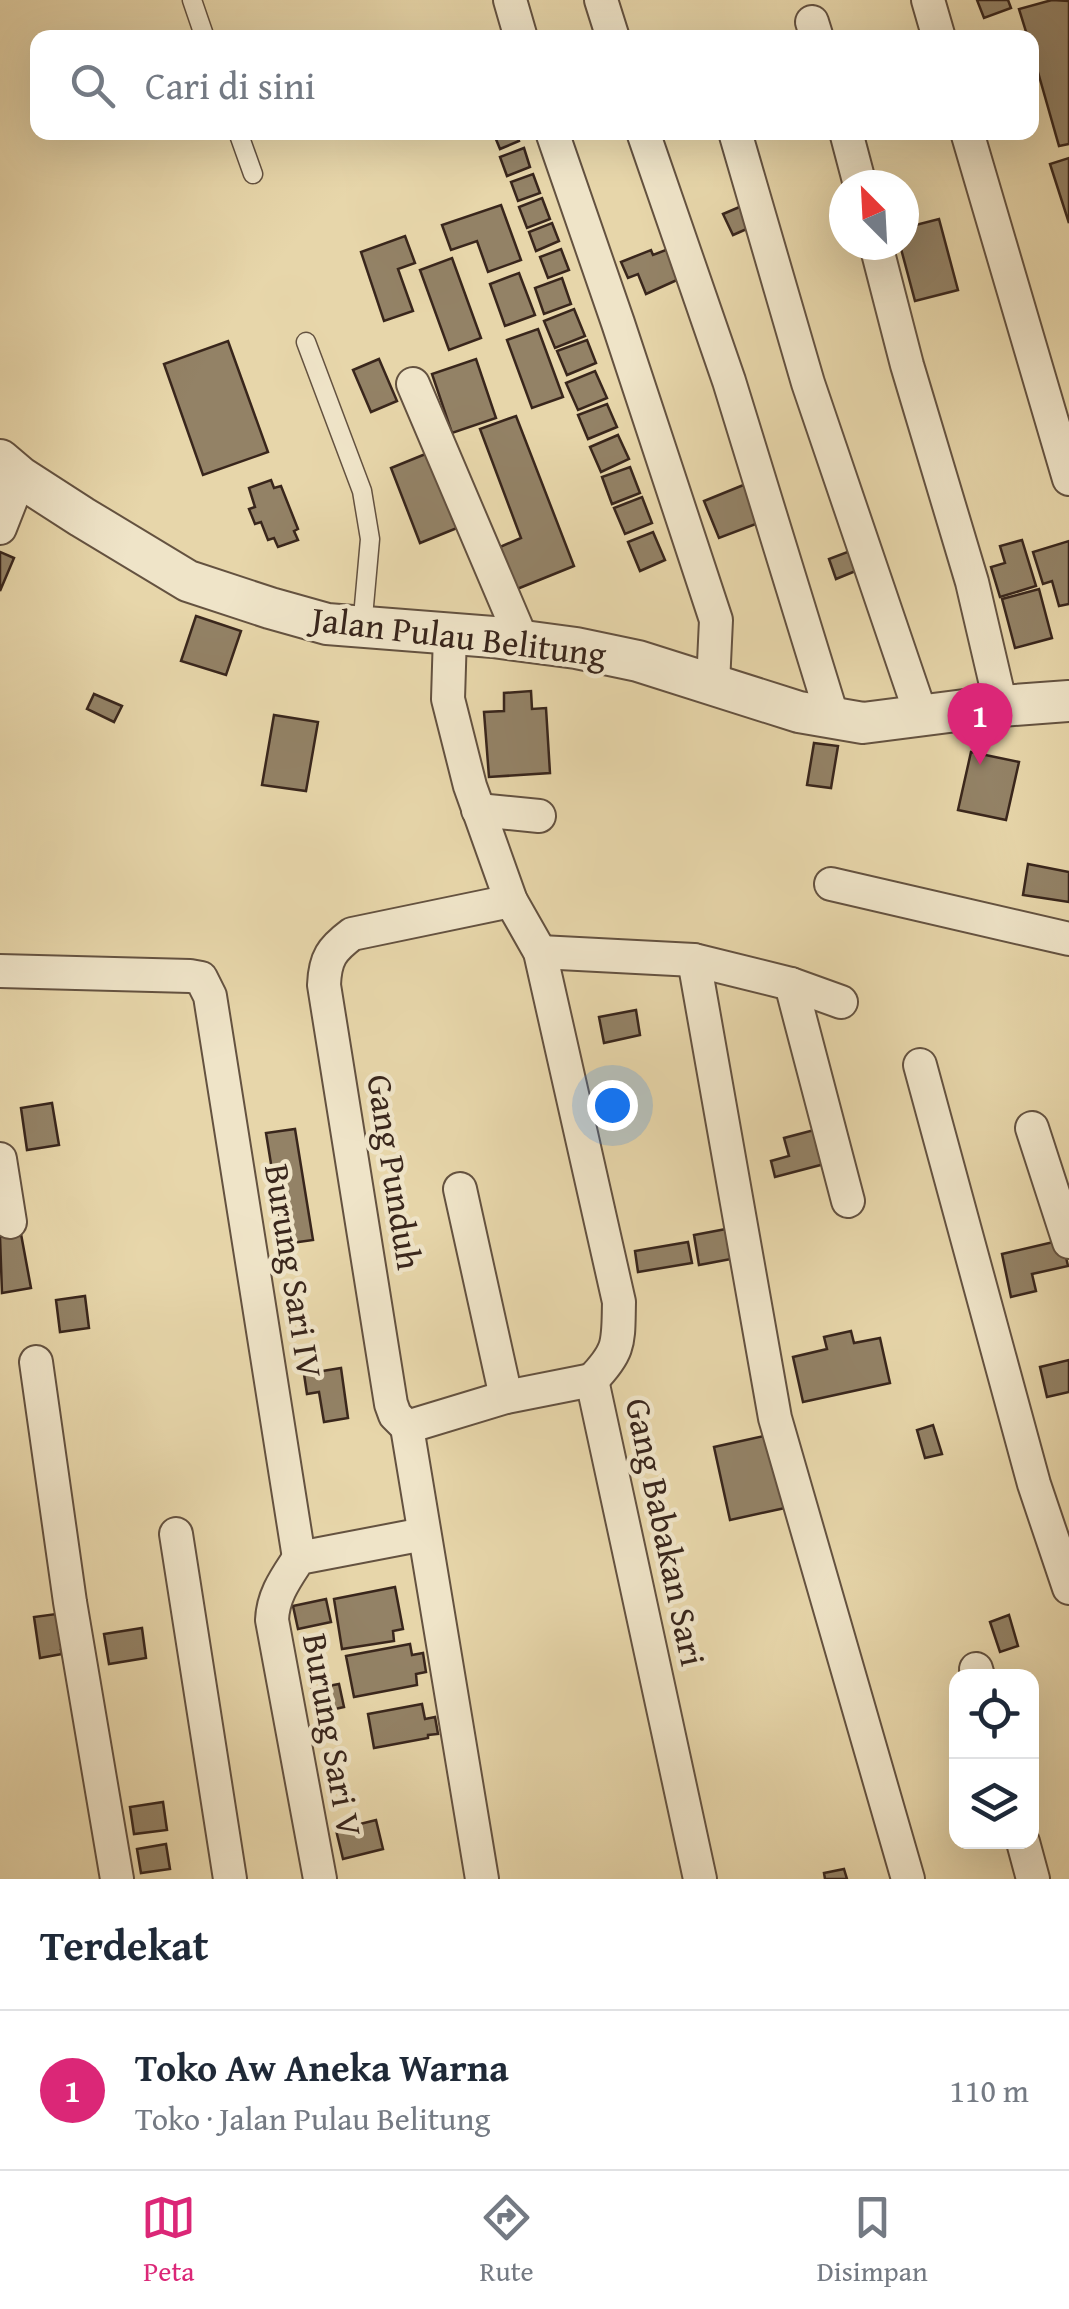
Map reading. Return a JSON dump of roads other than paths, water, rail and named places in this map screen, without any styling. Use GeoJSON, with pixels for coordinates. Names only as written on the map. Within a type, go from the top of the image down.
{"type":"FeatureCollection","features":[{"type":"Feature","properties":{"kind":"street"},"geometry":{"type":"LineString","coordinates":[[510,0],[519,30]]}},
{"type":"Feature","properties":{"kind":"street"},"geometry":{"type":"LineString","coordinates":[[601,0],[610,30]]}},
{"type":"Feature","properties":{"kind":"street"},"geometry":{"type":"LineString","coordinates":[[928,0],[937,30]]}},
{"type":"Feature","properties":{"kind":"street"},"geometry":{"type":"LineString","coordinates":[[555,140],[716,620],[713,684]]}},
{"type":"Feature","properties":{"kind":"street"},"geometry":{"type":"LineString","coordinates":[[646,140],[729,380],[833,718]]}},
{"type":"Feature","properties":{"kind":"street"},"geometry":{"type":"LineString","coordinates":[[736,140],[808,383],[922,715]]}},
{"type":"Feature","properties":{"kind":"street"},"geometry":{"type":"LineString","coordinates":[[848,140],[856,170]]}},
{"type":"Feature","properties":{"kind":"street"},"geometry":{"type":"LineString","coordinates":[[969,140],[1069,478]]}},
{"type":"Feature","properties":{"kind":"street"},"geometry":{"type":"LineString","coordinates":[[880,260],[972,582],[1002,706]]}},
{"type":"Feature","properties":{"kind":"street"},"geometry":{"type":"LineString","coordinates":[[414,384],[522,640]]}},
{"type":"Feature","properties":{"kind":"street"},"geometry":{"type":"LineString","coordinates":[[0,528],[10,469]]}},
{"type":"Feature","properties":{"kind":"street","name":"Jalan Pulau Belitung"},"geometry":{"type":"LineString","coordinates":[[10,469],[188,580],[327,624],[449,646],[522,640],[576,648],[638,661],[799,712],[863,723],[1069,701]]}},
{"type":"Feature","properties":{"kind":"street","name":"Gang Babakan Sari"},"geometry":{"type":"LineString","coordinates":[[449,646],[448,699],[470,786],[510,901],[540,952],[619,1302],[618,1337],[612,1359],[592,1380],[700,1879]]}},
{"type":"Feature","properties":{"kind":"street"},"geometry":{"type":"LineString","coordinates":[[478,810],[539,816]]}},
{"type":"Feature","properties":{"kind":"street"},"geometry":{"type":"LineString","coordinates":[[831,884],[1069,939]]}},
{"type":"Feature","properties":{"kind":"street","name":"Gang Punduh"},"geometry":{"type":"LineString","coordinates":[[482,1879],[406,1428],[391,1404],[324,968],[337,945],[352,934],[510,901]]}},
{"type":"Feature","properties":{"kind":"street"},"geometry":{"type":"LineString","coordinates":[[540,952],[694,960],[791,984],[840,1002]]}},
{"type":"Feature","properties":{"kind":"street"},"geometry":{"type":"LineString","coordinates":[[694,960],[775,1418],[908,1879]]}},
{"type":"Feature","properties":{"kind":"street","name":"Burung Sari IV"},"geometry":{"type":"LineString","coordinates":[[0,971],[201,978],[210,996],[299,1558]]}},
{"type":"Feature","properties":{"kind":"street"},"geometry":{"type":"LineString","coordinates":[[791,984],[848,1201]]}},
{"type":"Feature","properties":{"kind":"street"},"geometry":{"type":"LineString","coordinates":[[920,1065],[1034,1484],[1069,1588]]}},
{"type":"Feature","properties":{"kind":"street"},"geometry":{"type":"LineString","coordinates":[[1032,1128],[1069,1242]]}},
{"type":"Feature","properties":{"kind":"street"},"geometry":{"type":"LineString","coordinates":[[0,1159],[10,1222]]}},
{"type":"Feature","properties":{"kind":"street"},"geometry":{"type":"LineString","coordinates":[[460,1189],[506,1397]]}},
{"type":"Feature","properties":{"kind":"street"},"geometry":{"type":"LineString","coordinates":[[36,1362],[70,1602],[117,1879]]}},
{"type":"Feature","properties":{"kind":"street"},"geometry":{"type":"LineString","coordinates":[[406,1428],[506,1397],[592,1380]]}},
{"type":"Feature","properties":{"kind":"street"},"geometry":{"type":"LineString","coordinates":[[176,1534],[230,1879]]}},
{"type":"Feature","properties":{"kind":"street"},"geometry":{"type":"LineString","coordinates":[[299,1558],[424,1534]]}},
{"type":"Feature","properties":{"kind":"street","name":"Burung Sari V"},"geometry":{"type":"LineString","coordinates":[[299,1558],[276,1597],[272,1620],[320,1879]]}},
{"type":"Feature","properties":{"kind":"street"},"geometry":{"type":"LineString","coordinates":[[1025,1849],[1033,1879]]}},
{"type":"Feature","properties":{"kind":"lane"},"geometry":{"type":"LineString","coordinates":[[192,0],[202,30]]}},
{"type":"Feature","properties":{"kind":"lane"},"geometry":{"type":"LineString","coordinates":[[241,140],[253,174]]}},
{"type":"Feature","properties":{"kind":"lane"},"geometry":{"type":"LineString","coordinates":[[306,342],[362,491],[370,539],[362,628]]}},
{"type":"Feature","properties":{"kind":"place","name":"Toko Aw Aneka Warna"},"geometry":{"type":"Point","coordinates":[980,765]}}]}
